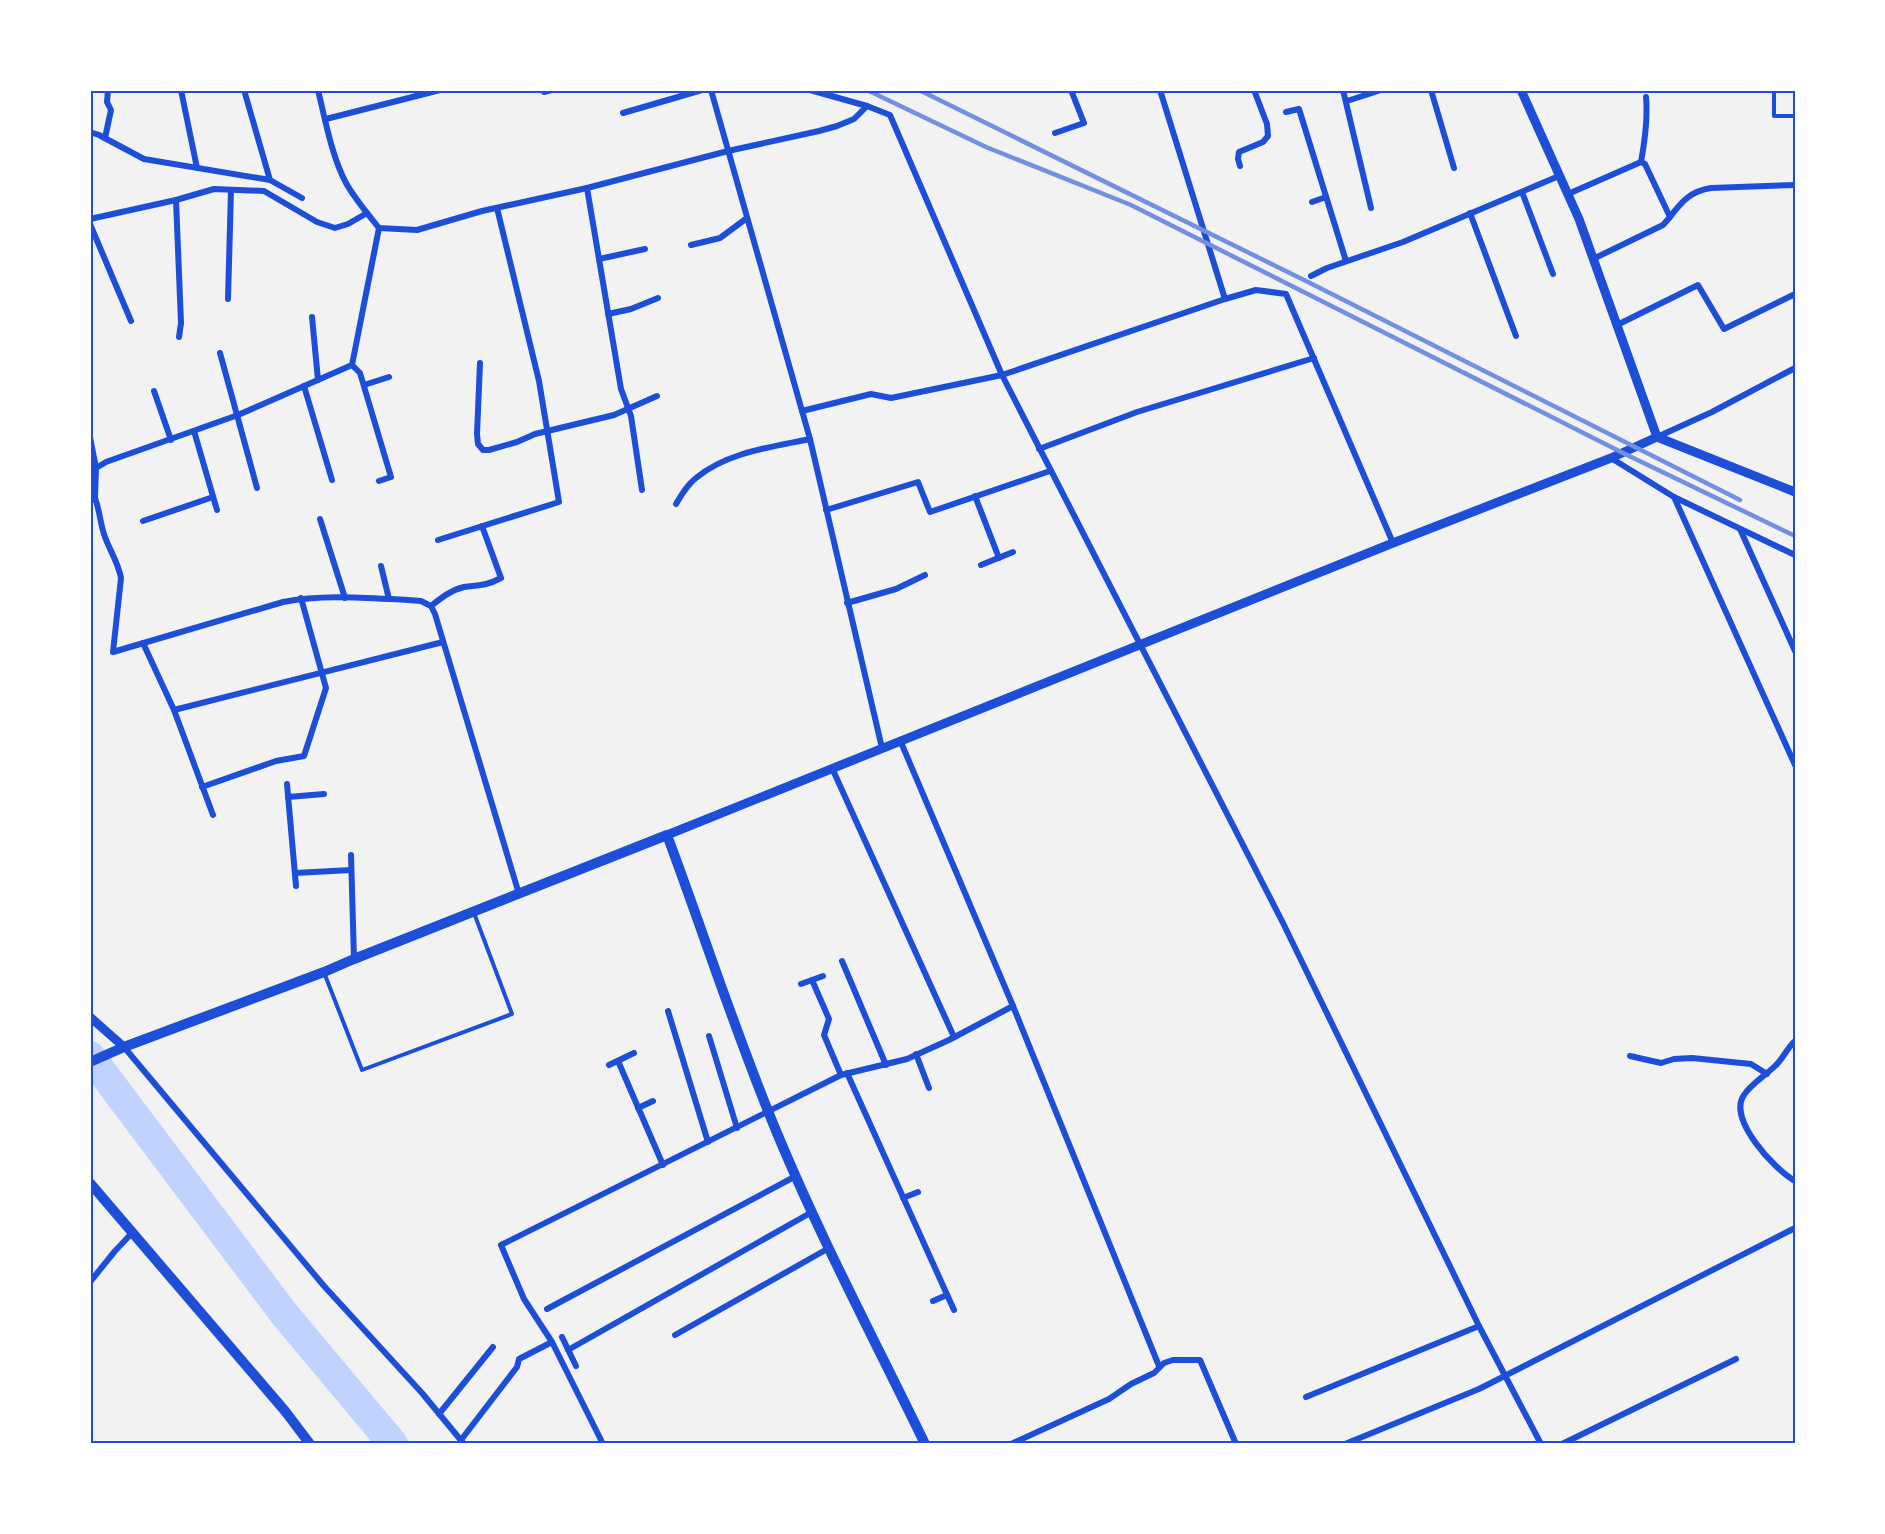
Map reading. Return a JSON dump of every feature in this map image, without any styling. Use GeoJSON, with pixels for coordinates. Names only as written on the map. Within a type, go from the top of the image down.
{"type":"FeatureCollection","features":[{"type":"Feature","properties":{"kind":"main road"},"geometry":{"type":"LineString","coordinates":[[90,1062],[324,972],[667,835],[736,1030],[768,1112],[829,1248],[925,1444]]}},
{"type":"Feature","properties":{"kind":"main road"},"geometry":{"type":"LineString","coordinates":[[90,1183],[285,1411],[309,1444]]}},
{"type":"Feature","properties":{"kind":"street"},"geometry":{"type":"LineString","coordinates":[[105,138],[111,111],[107,102],[108,90]]}},
{"type":"Feature","properties":{"kind":"street"},"geometry":{"type":"LineString","coordinates":[[181,90],[197,168]]}},
{"type":"Feature","properties":{"kind":"street"},"geometry":{"type":"LineString","coordinates":[[244,90],[270,180]]}},
{"type":"Feature","properties":{"kind":"street"},"geometry":{"type":"LineString","coordinates":[[318,90],[345,180],[367,213],[379,228],[417,230],[497,208],[837,126],[854,119],[867,106]]}},
{"type":"Feature","properties":{"kind":"street"},"geometry":{"type":"LineString","coordinates":[[326,119],[440,90]]}},
{"type":"Feature","properties":{"kind":"street"},"geometry":{"type":"LineString","coordinates":[[544,92],[552,90]]}},
{"type":"Feature","properties":{"kind":"street"},"geometry":{"type":"LineString","coordinates":[[624,113],[702,90]]}},
{"type":"Feature","properties":{"kind":"street"},"geometry":{"type":"LineString","coordinates":[[711,90],[810,439],[882,748]]}},
{"type":"Feature","properties":{"kind":"street"},"geometry":{"type":"LineString","coordinates":[[810,90],[890,114],[1002,375],[1282,923],[1479,1326],[1541,1444]]}},
{"type":"Feature","properties":{"kind":"street"},"geometry":{"type":"LineString","coordinates":[[1054,133],[1084,123],[1071,90]]}},
{"type":"Feature","properties":{"kind":"street"},"geometry":{"type":"LineString","coordinates":[[1160,90],[1225,299]]}},
{"type":"Feature","properties":{"kind":"street"},"geometry":{"type":"LineString","coordinates":[[1240,166],[1239,152],[1263,142],[1268,136],[1267,124],[1254,90]]}},
{"type":"Feature","properties":{"kind":"street"},"geometry":{"type":"LineString","coordinates":[[1343,90],[1371,208]]}},
{"type":"Feature","properties":{"kind":"street"},"geometry":{"type":"LineString","coordinates":[[1347,102],[1381,90]]}},
{"type":"Feature","properties":{"kind":"street"},"geometry":{"type":"LineString","coordinates":[[1431,90],[1454,168]]}},
{"type":"Feature","properties":{"kind":"street"},"geometry":{"type":"LineString","coordinates":[[1521,90],[1568,194],[1657,437],[1795,492]]}},
{"type":"Feature","properties":{"kind":"street"},"geometry":{"type":"LineString","coordinates":[[1641,162],[1646,130],[1646,97]]}},
{"type":"Feature","properties":{"kind":"street"},"geometry":{"type":"LineString","coordinates":[[1286,112],[1299,109],[1346,261]]}},
{"type":"Feature","properties":{"kind":"street"},"geometry":{"type":"LineString","coordinates":[[90,132],[144,159],[270,180],[302,198]]}},
{"type":"Feature","properties":{"kind":"street"},"geometry":{"type":"LineString","coordinates":[[1568,194],[1641,162]]}},
{"type":"Feature","properties":{"kind":"street"},"geometry":{"type":"LineString","coordinates":[[1641,162],[1645,164],[1670,217]]}},
{"type":"Feature","properties":{"kind":"street"},"geometry":{"type":"LineString","coordinates":[[1311,276],[1327,268],[1403,242],[1559,176]]}},
{"type":"Feature","properties":{"kind":"street"},"geometry":{"type":"LineString","coordinates":[[1593,259],[1663,225],[1682,201],[1699,190],[1795,185]]}},
{"type":"Feature","properties":{"kind":"street"},"geometry":{"type":"LineString","coordinates":[[587,188],[621,390],[628,409],[642,490]]}},
{"type":"Feature","properties":{"kind":"street"},"geometry":{"type":"LineString","coordinates":[[90,219],[214,189],[264,191],[317,222],[335,228],[348,224],[367,213]]}},
{"type":"Feature","properties":{"kind":"street"},"geometry":{"type":"LineString","coordinates":[[228,299],[231,190]]}},
{"type":"Feature","properties":{"kind":"street"},"geometry":{"type":"LineString","coordinates":[[1522,192],[1553,274]]}},
{"type":"Feature","properties":{"kind":"street"},"geometry":{"type":"LineString","coordinates":[[1312,202],[1326,197]]}},
{"type":"Feature","properties":{"kind":"street"},"geometry":{"type":"LineString","coordinates":[[176,200],[181,323],[179,337]]}},
{"type":"Feature","properties":{"kind":"street"},"geometry":{"type":"LineString","coordinates":[[438,540],[559,502],[539,381],[497,208]]}},
{"type":"Feature","properties":{"kind":"street"},"geometry":{"type":"LineString","coordinates":[[1470,213],[1516,336]]}},
{"type":"Feature","properties":{"kind":"street"},"geometry":{"type":"LineString","coordinates":[[691,245],[720,238],[747,218]]}},
{"type":"Feature","properties":{"kind":"street"},"geometry":{"type":"LineString","coordinates":[[90,224],[131,321]]}},
{"type":"Feature","properties":{"kind":"street"},"geometry":{"type":"LineString","coordinates":[[352,365],[379,228]]}},
{"type":"Feature","properties":{"kind":"street"},"geometry":{"type":"LineString","coordinates":[[599,260],[645,249]]}},
{"type":"Feature","properties":{"kind":"street"},"geometry":{"type":"LineString","coordinates":[[1617,325],[1698,285],[1724,330],[1795,294]]}},
{"type":"Feature","properties":{"kind":"street"},"geometry":{"type":"LineString","coordinates":[[802,411],[872,394],[891,398],[1002,375],[1256,290],[1286,294],[1393,543]]}},
{"type":"Feature","properties":{"kind":"street"},"geometry":{"type":"LineString","coordinates":[[608,314],[631,309],[658,298]]}},
{"type":"Feature","properties":{"kind":"street"},"geometry":{"type":"LineString","coordinates":[[312,317],[318,380]]}},
{"type":"Feature","properties":{"kind":"street"},"geometry":{"type":"LineString","coordinates":[[220,353],[257,488]]}},
{"type":"Feature","properties":{"kind":"street"},"geometry":{"type":"LineString","coordinates":[[1039,449],[1148,409],[1314,358]]}},
{"type":"Feature","properties":{"kind":"street"},"geometry":{"type":"LineString","coordinates":[[480,363],[477,434],[478,444],[483,450],[517,442],[548,431],[597,420],[657,396]]}},
{"type":"Feature","properties":{"kind":"street"},"geometry":{"type":"LineString","coordinates":[[96,468],[106,462],[238,415],[352,365]]}},
{"type":"Feature","properties":{"kind":"street"},"geometry":{"type":"LineString","coordinates":[[352,365],[360,373],[391,477],[379,481]]}},
{"type":"Feature","properties":{"kind":"street"},"geometry":{"type":"LineString","coordinates":[[667,835],[1393,543],[1611,458],[1712,412],[1795,368]]}},
{"type":"Feature","properties":{"kind":"street"},"geometry":{"type":"LineString","coordinates":[[364,385],[389,377]]}},
{"type":"Feature","properties":{"kind":"street"},"geometry":{"type":"LineString","coordinates":[[304,386],[332,480]]}},
{"type":"Feature","properties":{"kind":"street"},"geometry":{"type":"LineString","coordinates":[[154,391],[171,440]]}},
{"type":"Feature","properties":{"kind":"street"},"geometry":{"type":"LineString","coordinates":[[194,431],[217,510]]}},
{"type":"Feature","properties":{"kind":"street"},"geometry":{"type":"LineString","coordinates":[[90,437],[96,468],[93,500],[100,511],[104,535],[119,567],[121,578],[113,652],[301,598],[389,599],[421,601],[431,606],[519,894]]}},
{"type":"Feature","properties":{"kind":"street"},"geometry":{"type":"LineString","coordinates":[[676,504],[685,489],[696,478],[717,465],[751,452],[810,439]]}},
{"type":"Feature","properties":{"kind":"street"},"geometry":{"type":"LineString","coordinates":[[1611,458],[1674,497],[1795,555]]}},
{"type":"Feature","properties":{"kind":"street"},"geometry":{"type":"LineString","coordinates":[[826,510],[918,482],[930,512],[1050,471]]}},
{"type":"Feature","properties":{"kind":"street"},"geometry":{"type":"LineString","coordinates":[[975,496],[999,558]]}},
{"type":"Feature","properties":{"kind":"street"},"geometry":{"type":"LineString","coordinates":[[142,521],[213,497]]}},
{"type":"Feature","properties":{"kind":"street"},"geometry":{"type":"LineString","coordinates":[[1674,497],[1795,765]]}},
{"type":"Feature","properties":{"kind":"street"},"geometry":{"type":"LineString","coordinates":[[320,519],[345,598]]}},
{"type":"Feature","properties":{"kind":"street"},"geometry":{"type":"LineString","coordinates":[[431,606],[452,591],[465,587],[488,585],[501,578],[482,526]]}},
{"type":"Feature","properties":{"kind":"street"},"geometry":{"type":"LineString","coordinates":[[1739,528],[1795,651]]}},
{"type":"Feature","properties":{"kind":"street"},"geometry":{"type":"LineString","coordinates":[[981,565],[1013,552]]}},
{"type":"Feature","properties":{"kind":"street"},"geometry":{"type":"LineString","coordinates":[[381,566],[389,599]]}},
{"type":"Feature","properties":{"kind":"street"},"geometry":{"type":"LineString","coordinates":[[847,603],[896,589],[925,575]]}},
{"type":"Feature","properties":{"kind":"street"},"geometry":{"type":"LineString","coordinates":[[202,787],[276,761],[304,756],[326,688],[301,598]]}},
{"type":"Feature","properties":{"kind":"street"},"geometry":{"type":"LineString","coordinates":[[174,710],[443,642]]}},
{"type":"Feature","properties":{"kind":"street"},"geometry":{"type":"LineString","coordinates":[[143,643],[174,710],[213,815]]}},
{"type":"Feature","properties":{"kind":"street"},"geometry":{"type":"LineString","coordinates":[[900,740],[1159,1366]]}},
{"type":"Feature","properties":{"kind":"street"},"geometry":{"type":"LineString","coordinates":[[832,768],[954,1037]]}},
{"type":"Feature","properties":{"kind":"street"},"geometry":{"type":"LineString","coordinates":[[286,784],[296,886]]}},
{"type":"Feature","properties":{"kind":"street"},"geometry":{"type":"LineString","coordinates":[[288,797],[324,794]]}},
{"type":"Feature","properties":{"kind":"street"},"geometry":{"type":"LineString","coordinates":[[351,855],[354,959]]}},
{"type":"Feature","properties":{"kind":"street"},"geometry":{"type":"LineString","coordinates":[[295,873],[351,870]]}},
{"type":"Feature","properties":{"kind":"street"},"geometry":{"type":"LineString","coordinates":[[842,961],[886,1065]]}},
{"type":"Feature","properties":{"kind":"street"},"geometry":{"type":"LineString","coordinates":[[801,984],[823,976]]}},
{"type":"Feature","properties":{"kind":"street"},"geometry":{"type":"LineString","coordinates":[[812,980],[829,1019],[824,1035],[954,1310]]}},
{"type":"Feature","properties":{"kind":"street"},"geometry":{"type":"LineString","coordinates":[[603,1444],[552,1342],[524,1299],[501,1245],[844,1074],[886,1065],[916,1054],[1012,1006]]}},
{"type":"Feature","properties":{"kind":"street"},"geometry":{"type":"LineString","coordinates":[[668,1011],[708,1142]]}},
{"type":"Feature","properties":{"kind":"street"},"geometry":{"type":"LineString","coordinates":[[90,1017],[124,1047],[324,1286],[463,1442],[517,1367],[519,1359],[552,1342]]}},
{"type":"Feature","properties":{"kind":"street"},"geometry":{"type":"LineString","coordinates":[[709,1036],[738,1128]]}},
{"type":"Feature","properties":{"kind":"street"},"geometry":{"type":"LineString","coordinates":[[1795,1041],[1778,1064],[1743,1095],[1740,1107],[1743,1121],[1751,1136],[1769,1159],[1788,1177],[1795,1180]]}},
{"type":"Feature","properties":{"kind":"street"},"geometry":{"type":"LineString","coordinates":[[609,1065],[634,1053]]}},
{"type":"Feature","properties":{"kind":"street"},"geometry":{"type":"LineString","coordinates":[[916,1054],[929,1088]]}},
{"type":"Feature","properties":{"kind":"street"},"geometry":{"type":"LineString","coordinates":[[1630,1056],[1661,1063],[1692,1058],[1751,1064],[1767,1074]]}},
{"type":"Feature","properties":{"kind":"street"},"geometry":{"type":"LineString","coordinates":[[618,1061],[663,1165]]}},
{"type":"Feature","properties":{"kind":"street"},"geometry":{"type":"LineString","coordinates":[[638,1108],[654,1101]]}},
{"type":"Feature","properties":{"kind":"street"},"geometry":{"type":"LineString","coordinates":[[547,1309],[796,1176]]}},
{"type":"Feature","properties":{"kind":"street"},"geometry":{"type":"LineString","coordinates":[[903,1198],[918,1192]]}},
{"type":"Feature","properties":{"kind":"street"},"geometry":{"type":"LineString","coordinates":[[568,1350],[812,1212]]}},
{"type":"Feature","properties":{"kind":"street"},"geometry":{"type":"LineString","coordinates":[[1345,1444],[1479,1389],[1795,1228]]}},
{"type":"Feature","properties":{"kind":"street"},"geometry":{"type":"LineString","coordinates":[[90,1282],[132,1233]]}},
{"type":"Feature","properties":{"kind":"street"},"geometry":{"type":"LineString","coordinates":[[675,1335],[829,1248]]}},
{"type":"Feature","properties":{"kind":"street"},"geometry":{"type":"LineString","coordinates":[[933,1301],[946,1295]]}},
{"type":"Feature","properties":{"kind":"street"},"geometry":{"type":"LineString","coordinates":[[1306,1397],[1479,1326]]}},
{"type":"Feature","properties":{"kind":"street"},"geometry":{"type":"LineString","coordinates":[[562,1337],[576,1366]]}},
{"type":"Feature","properties":{"kind":"street"},"geometry":{"type":"LineString","coordinates":[[439,1414],[493,1347]]}},
{"type":"Feature","properties":{"kind":"street"},"geometry":{"type":"LineString","coordinates":[[1563,1444],[1737,1359]]}},
{"type":"Feature","properties":{"kind":"street"},"geometry":{"type":"LineString","coordinates":[[1011,1444],[1109,1399],[1131,1384],[1154,1373],[1159,1366],[1173,1360],[1200,1360],[1236,1444]]}},
{"type":"Feature","properties":{"kind":"lane"},"geometry":{"type":"LineString","coordinates":[[1774,90],[1774,116],[1795,116]]}},
{"type":"Feature","properties":{"kind":"lane"},"geometry":{"type":"LineString","coordinates":[[324,972],[362,1070],[512,1014],[473,912]]}},
{"type":"Feature","properties":{"kind":"waterway"},"geometry":{"type":"LineString","coordinates":[[90,1056],[285,1315],[393,1444]]}},
{"type":"Feature","properties":{"kind":"railway"},"geometry":{"type":"LineString","coordinates":[[867,90],[986,147],[1131,205],[1623,453],[1795,536]]}},
{"type":"Feature","properties":{"kind":"railway"},"geometry":{"type":"LineString","coordinates":[[919,90],[1308,282],[1740,500]]}}]}
